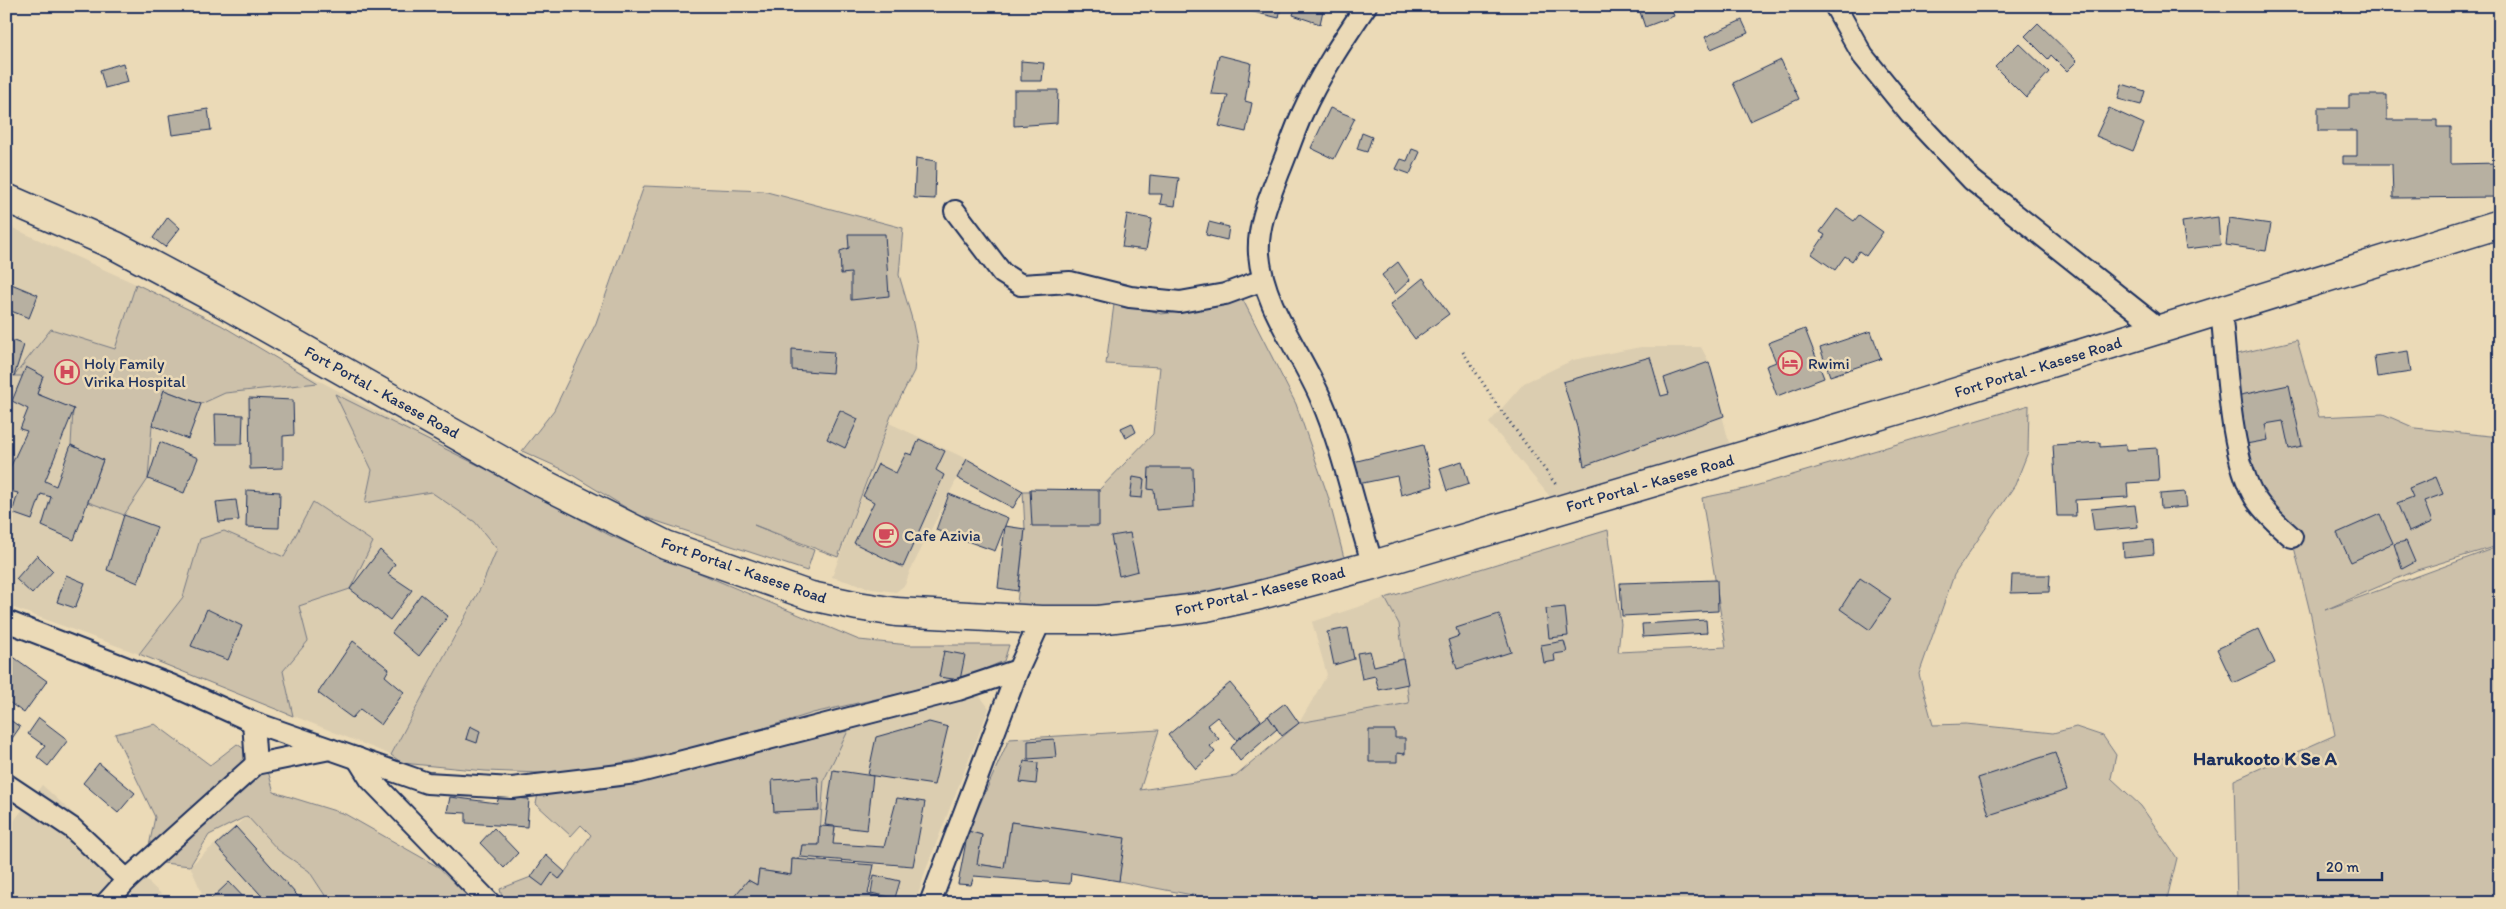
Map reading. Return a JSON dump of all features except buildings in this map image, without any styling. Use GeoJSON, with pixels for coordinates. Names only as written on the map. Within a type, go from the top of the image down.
{"type":"FeatureCollection","features":[{"type":"Feature","properties":{"kind":"highway","name":"Fort Portal - Kasese Road"},"geometry":{"type":"LineString","coordinates":[[6,198],[116,246],[221,302],[536,480],[666,545],[811,596],[858,606],[896,612],[1042,620],[1098,620],[1206,607],[1260,595],[1373,565],[1571,505],[1708,467],[2161,330],[2500,224]]}},
{"type":"Feature","properties":{"kind":"street"},"geometry":{"type":"LineString","coordinates":[[1366,6],[1331,60],[1303,112],[1272,191],[1260,233],[1259,254],[1263,280],[1321,400],[1348,478],[1358,519],[1373,565]]}},
{"type":"Feature","properties":{"kind":"street"},"geometry":{"type":"LineString","coordinates":[[1835,6],[1863,56],[1910,114],[1972,180],[2161,330]]}},
{"type":"Feature","properties":{"kind":"street"},"geometry":{"type":"LineString","coordinates":[[955,211],[1002,273],[1021,285],[1070,282],[1130,297],[1180,302],[1225,294],[1263,280]]}},
{"type":"Feature","properties":{"kind":"street"},"geometry":{"type":"LineString","coordinates":[[2221,310],[2241,465],[2255,496],[2266,513],[2292,537]]}},
{"type":"Feature","properties":{"kind":"street"},"geometry":{"type":"LineString","coordinates":[[930,903],[1018,670],[1042,620]]}},
{"type":"Feature","properties":{"kind":"street"},"geometry":{"type":"LineString","coordinates":[[6,621],[171,684],[253,722],[427,783],[512,788],[636,773],[948,693],[1018,670]]}},
{"type":"Feature","properties":{"kind":"street"},"geometry":{"type":"LineString","coordinates":[[253,722],[256,764]]}},
{"type":"Feature","properties":{"kind":"street"},"geometry":{"type":"LineString","coordinates":[[106,903],[127,880],[256,764],[330,749]]}},
{"type":"Feature","properties":{"kind":"street"},"geometry":{"type":"LineString","coordinates":[[356,758],[370,779],[490,903]]}},
{"type":"Feature","properties":{"kind":"street"},"geometry":{"type":"LineString","coordinates":[[6,784],[72,828],[127,880]]}},
{"type":"Feature","properties":{"kind":"path"},"geometry":{"type":"LineString","coordinates":[[1463,352],[1497,405],[1571,505]]}},
{"type":"Feature","properties":{"kind":"shaded area"},"geometry":{"type":"Polygon","coordinates":[[[644,186],[763,191],[903,228],[899,275],[917,344],[914,371],[891,416],[838,557],[754,525],[814,550],[807,571],[638,515],[564,470],[522,451],[554,410],[596,323],[644,186]]]}},
{"type":"Feature","properties":{"kind":"shaded area"},"geometry":{"type":"Polygon","coordinates":[[[6,225],[136,284],[530,492],[391,755],[139,654],[6,605],[6,225]]]}},
{"type":"Feature","properties":{"kind":"shaded area"},"geometry":{"type":"Polygon","coordinates":[[[136,284],[221,325],[318,383],[225,393],[201,404],[164,390],[152,425],[148,479],[124,515],[88,502],[103,460],[71,445],[73,409],[37,394],[42,376],[14,376],[51,329],[115,349],[136,284]]]}},
{"type":"Feature","properties":{"kind":"shaded area"},"geometry":{"type":"Polygon","coordinates":[[[1235,295],[1243,300],[1296,404],[1328,496],[1344,558],[1165,607],[1016,612],[1025,529],[1023,491],[1099,490],[1153,434],[1160,367],[1106,364],[1115,297],[1161,314],[1204,309],[1235,295]]]}},
{"type":"Feature","properties":{"kind":"shaded area"},"geometry":{"type":"Polygon","coordinates":[[[2297,340],[2319,417],[2383,414],[2415,428],[2500,437],[2500,545],[2417,570],[2325,610],[2500,546],[2500,903],[2237,903],[2234,780],[2335,735],[2311,616],[2294,547],[2272,533],[2240,491],[2225,432],[2221,358],[2297,340]]]}},
{"type":"Feature","properties":{"kind":"shaded area"},"geometry":{"type":"Polygon","coordinates":[[[1641,347],[1701,347],[1709,362],[1731,451],[1556,504],[1489,423],[1524,383],[1573,360],[1641,347]]]}},
{"type":"Feature","properties":{"kind":"shaded area"},"geometry":{"type":"Polygon","coordinates":[[[335,394],[506,479],[611,536],[859,640],[909,645],[1009,645],[1004,661],[975,673],[907,692],[813,713],[712,744],[568,774],[485,771],[402,763],[391,755],[481,587],[497,549],[475,522],[431,492],[365,503],[372,470],[335,394]]]}},
{"type":"Feature","properties":{"kind":"shaded area"},"geometry":{"type":"Polygon","coordinates":[[[2029,405],[2028,452],[2015,485],[1954,575],[1919,674],[1933,725],[1966,724],[2053,733],[2076,727],[2103,736],[2116,755],[2111,778],[2141,806],[2177,858],[2166,903],[1234,903],[1119,881],[1124,838],[1011,822],[1004,868],[977,864],[982,835],[968,831],[1009,739],[1159,730],[1140,790],[1236,776],[1299,723],[1409,703],[1399,624],[1385,598],[1608,530],[1621,624],[1618,652],[1726,647],[1702,498],[1745,489],[2029,405]]]}},
{"type":"Feature","properties":{"kind":"shaded area"},"geometry":{"type":"Polygon","coordinates":[[[889,423],[967,459],[910,571],[905,585],[896,592],[872,589],[832,577],[889,423]]]}},
{"type":"Feature","properties":{"kind":"shaded area"},"geometry":{"type":"Polygon","coordinates":[[[313,502],[373,542],[350,589],[299,606],[308,641],[283,671],[293,716],[139,654],[183,597],[200,539],[224,531],[284,557],[313,502]]]}},
{"type":"Feature","properties":{"kind":"shaded area"},"geometry":{"type":"Polygon","coordinates":[[[1385,598],[1399,624],[1409,703],[1299,723],[1327,675],[1312,622],[1385,598]]]}},
{"type":"Feature","properties":{"kind":"shaded area"},"geometry":{"type":"Polygon","coordinates":[[[979,695],[989,708],[925,872],[916,903],[896,903],[900,881],[874,875],[874,865],[913,866],[925,802],[897,798],[884,847],[833,844],[835,827],[820,826],[824,780],[848,731],[979,695]]]}},
{"type":"Feature","properties":{"kind":"shaded area"},"geometry":{"type":"Polygon","coordinates":[[[155,724],[210,765],[237,744],[266,764],[274,792],[345,814],[442,869],[477,903],[330,903],[309,871],[278,850],[247,816],[209,835],[190,866],[146,861],[155,817],[115,734],[155,724]]]}},
{"type":"Feature","properties":{"kind":"shaded area"},"geometry":{"type":"Polygon","coordinates":[[[848,731],[824,780],[819,845],[802,845],[800,857],[792,859],[791,875],[759,870],[757,885],[748,880],[737,903],[507,903],[502,898],[500,889],[531,877],[543,885],[552,873],[560,879],[591,835],[581,825],[571,836],[536,804],[538,794],[848,731]]]}},
{"type":"Feature","properties":{"kind":"shaded area"},"geometry":{"type":"Polygon","coordinates":[[[42,785],[171,903],[6,903],[6,831],[42,785]]]}},
{"type":"Feature","properties":{"kind":"shaded area"},"geometry":{"type":"Polygon","coordinates":[[[247,816],[278,850],[309,871],[330,903],[195,903],[202,893],[190,866],[247,816]]]}},
{"type":"Feature","properties":{"kind":"place","name":"Rwimi"},"geometry":{"type":"Point","coordinates":[1790,363]}},
{"type":"Feature","properties":{"kind":"place","name":"Holy Family Virika Hospital"},"geometry":{"type":"Point","coordinates":[67,372]}},
{"type":"Feature","properties":{"kind":"place","name":"Cafe Azivia"},"geometry":{"type":"Point","coordinates":[886,535]}},
{"type":"Feature","properties":{"kind":"district","name":"Harukooto K Se A"},"geometry":{"type":"Point","coordinates":[2265,758]}}]}
